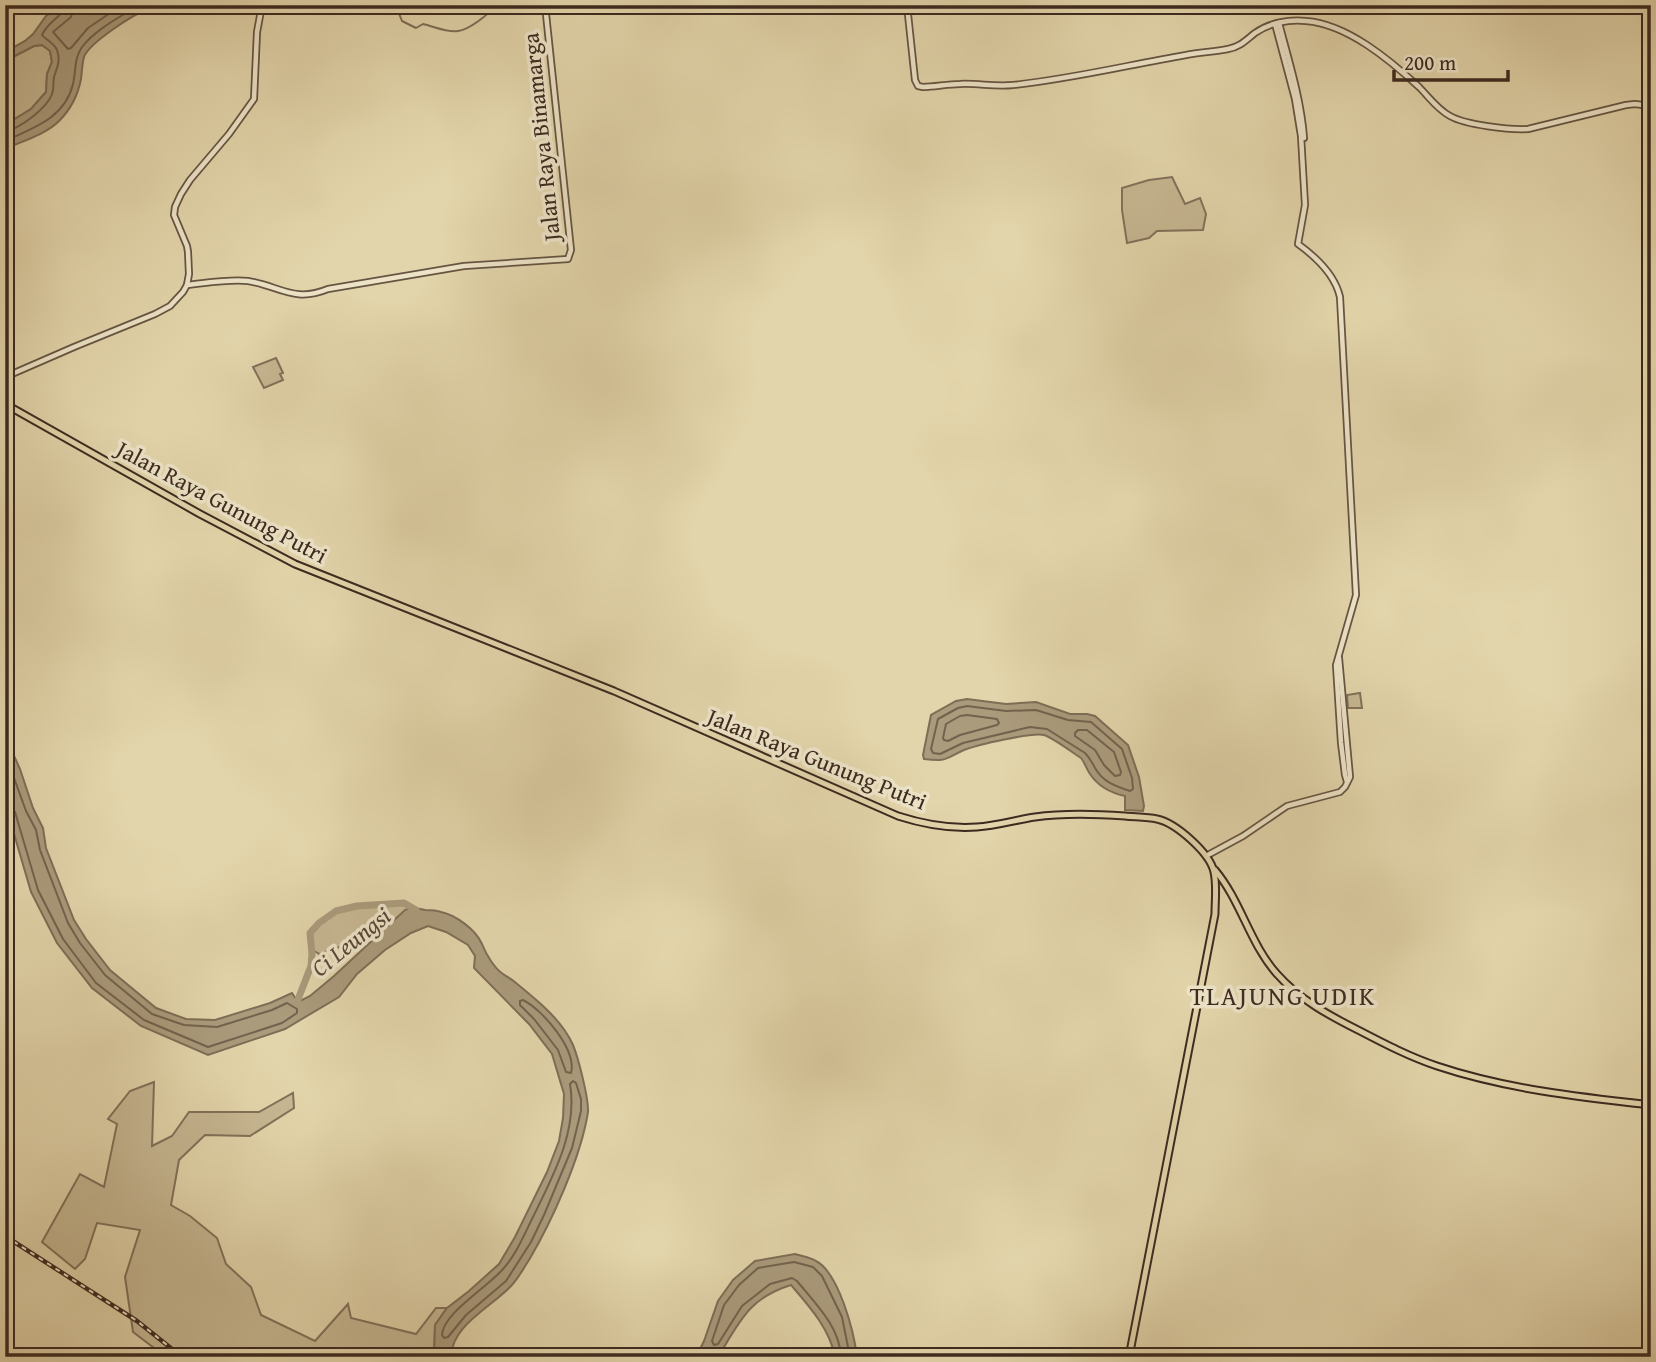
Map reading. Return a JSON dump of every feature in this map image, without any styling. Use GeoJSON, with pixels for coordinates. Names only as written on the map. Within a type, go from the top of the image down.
{"type":"FeatureCollection","features":[{"type":"Feature","properties":{"kind":"main road","name":"Jalan Raya Gunung Putri"},"geometry":{"type":"LineString","coordinates":[[5,404],[200,514],[295,564],[614,691],[898,816],[935,825],[966,828],[1062,815],[1157,819],[1173,826],[1189,838],[1205,856],[1227,886],[1270,967],[1307,1001],[1344,1023],[1408,1055],[1448,1069],[1536,1091],[1651,1105]]}},
{"type":"Feature","properties":{"kind":"main road"},"geometry":{"type":"LineString","coordinates":[[1129,1357],[1213,929],[1216,894],[1214,869]]}},
{"type":"Feature","properties":{"kind":"street"},"geometry":{"type":"LineString","coordinates":[[5,377],[155,314],[174,302],[187,285],[188,251],[174,215],[175,207],[190,180],[254,99],[257,32],[262,5]]}},
{"type":"Feature","properties":{"kind":"street","name":"Jalan Raya Binamarga"},"geometry":{"type":"LineString","coordinates":[[187,285],[240,281],[295,294],[314,295],[328,289],[464,266],[568,259],[571,250],[547,5]]}},
{"type":"Feature","properties":{"kind":"street"},"geometry":{"type":"LineString","coordinates":[[907,5],[915,80],[918,86],[926,88],[957,83],[1000,86],[1060,79],[1190,54],[1232,49],[1258,31],[1277,23],[1306,21],[1338,29],[1378,53],[1448,116],[1464,121],[1528,129],[1626,105],[1651,106]]}},
{"type":"Feature","properties":{"kind":"street"},"geometry":{"type":"LineString","coordinates":[[1205,856],[1243,836],[1287,806],[1342,790],[1350,775],[1339,657],[1356,595],[1340,298],[1328,273],[1300,243],[1307,210],[1301,113],[1277,23]]}},
{"type":"Feature","properties":{"kind":"shaded area"},"geometry":{"type":"Polygon","coordinates":[[[42,45],[50,51],[52,62],[47,74],[46,92],[31,109],[5,125],[5,61],[34,46],[42,45]]]}},
{"type":"Feature","properties":{"kind":"shaded area"},"geometry":{"type":"Polygon","coordinates":[[[1172,177],[1185,204],[1200,198],[1206,214],[1203,230],[1157,231],[1149,238],[1127,243],[1122,188],[1172,177]]]}},
{"type":"Feature","properties":{"kind":"shaded area"},"geometry":{"type":"Polygon","coordinates":[[[276,358],[283,373],[280,374],[283,380],[264,388],[253,367],[276,358]]]}},
{"type":"Feature","properties":{"kind":"shaded area"},"geometry":{"type":"Polygon","coordinates":[[[1360,693],[1362,708],[1348,708],[1347,695],[1360,693]]]}},
{"type":"Feature","properties":{"kind":"shaded area"},"geometry":{"type":"Polygon","coordinates":[[[404,903],[410,907],[379,933],[347,949],[342,950],[339,947],[319,954],[313,950],[310,933],[336,911],[361,905],[404,903]]]}},
{"type":"Feature","properties":{"kind":"shaded area"},"geometry":{"type":"Polygon","coordinates":[[[154,1082],[152,1146],[172,1136],[189,1112],[259,1112],[293,1093],[294,1108],[250,1136],[205,1135],[179,1160],[171,1205],[190,1216],[217,1238],[226,1264],[251,1287],[261,1315],[315,1341],[348,1304],[351,1318],[416,1334],[436,1308],[447,1308],[435,1325],[434,1357],[166,1357],[133,1332],[125,1277],[140,1230],[97,1223],[85,1259],[75,1269],[42,1242],[80,1174],[104,1187],[117,1124],[108,1119],[130,1091],[154,1082]]]}},
{"type":"Feature","properties":{"kind":"water"},"geometry":{"type":"Polygon","coordinates":[[[63,5],[182,5],[157,7],[142,12],[94,44],[84,57],[78,91],[63,117],[47,130],[5,149],[5,125],[31,109],[46,92],[47,74],[52,62],[50,51],[42,45],[34,46],[5,61],[5,52],[25,41],[46,16],[63,5]]]}},
{"type":"Feature","properties":{"kind":"water"},"geometry":{"type":"Polygon","coordinates":[[[967,699],[1006,704],[1036,702],[1070,714],[1095,716],[1128,745],[1139,777],[1143,811],[1125,810],[1125,796],[1101,785],[1090,774],[1081,758],[1044,735],[1028,735],[992,742],[941,760],[924,759],[931,715],[956,701],[967,699]]]}},
{"type":"Feature","properties":{"kind":"water"},"geometry":{"type":"Polygon","coordinates":[[[5,736],[43,828],[46,848],[74,920],[110,970],[156,1008],[186,1019],[215,1020],[270,1003],[292,993],[298,1002],[310,996],[334,976],[405,910],[413,908],[435,910],[453,916],[465,924],[479,939],[496,968],[540,1003],[562,1027],[575,1051],[587,1098],[588,1112],[579,1149],[556,1208],[529,1260],[511,1286],[457,1336],[452,1357],[434,1357],[435,1325],[447,1308],[499,1264],[547,1172],[559,1141],[564,1094],[552,1054],[529,1024],[474,968],[475,956],[468,945],[446,932],[428,926],[411,933],[385,950],[357,974],[339,997],[285,1029],[208,1055],[141,1026],[92,988],[57,943],[31,892],[5,803],[5,736]]]}},
{"type":"Feature","properties":{"kind":"water"},"geometry":{"type":"Polygon","coordinates":[[[795,1254],[816,1261],[832,1278],[849,1319],[857,1357],[835,1357],[824,1327],[791,1285],[777,1290],[755,1304],[718,1357],[696,1357],[718,1301],[733,1280],[755,1261],[795,1254]]]}},
{"type":"Feature","properties":{"kind":"waterway"},"geometry":{"type":"LineString","coordinates":[[386,5],[398,11],[402,21],[416,28],[423,24],[454,31],[473,25],[496,5]]}},
{"type":"Feature","properties":{"kind":"waterway","name":"Ci Leungsi"},"geometry":{"type":"LineString","coordinates":[[297,1002],[311,966],[310,933],[319,923],[336,911],[357,906],[404,903],[416,910]]}},
{"type":"Feature","properties":{"kind":"railway"},"geometry":{"type":"LineString","coordinates":[[5,1236],[137,1321],[182,1357]]}},
{"type":"Feature","properties":{"kind":"district","name":"TLAJUNG UDIK"},"geometry":{"type":"Point","coordinates":[1283,996]}}]}
